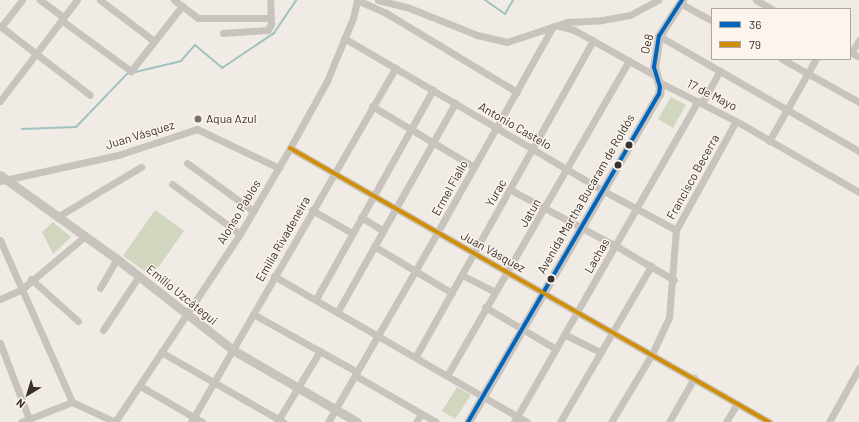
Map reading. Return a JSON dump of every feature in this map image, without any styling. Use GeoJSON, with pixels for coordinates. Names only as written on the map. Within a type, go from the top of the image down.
{"type":"FeatureCollection","features":[{"type":"Feature","properties":{"kind":"street"},"geometry":{"type":"LineString","coordinates":[[22,0],[1,26],[90,95]]}},
{"type":"Feature","properties":{"kind":"street"},"geometry":{"type":"LineString","coordinates":[[40,0],[130,72],[182,6]]}},
{"type":"Feature","properties":{"kind":"street"},"geometry":{"type":"LineString","coordinates":[[0,101],[77,0]]}},
{"type":"Feature","properties":{"kind":"street"},"geometry":{"type":"LineString","coordinates":[[100,0],[154,41]]}},
{"type":"Feature","properties":{"kind":"street"},"geometry":{"type":"LineString","coordinates":[[174,0],[198,18],[271,18]]}},
{"type":"Feature","properties":{"kind":"street"},"geometry":{"type":"LineString","coordinates":[[223,33],[264,32],[270,27],[270,0]]}},
{"type":"Feature","properties":{"kind":"street"},"geometry":{"type":"LineString","coordinates":[[357,0],[386,13],[517,92]]}},
{"type":"Feature","properties":{"kind":"street","name":"Alonso Pablos"},"geometry":{"type":"LineString","coordinates":[[115,422],[240,234],[279,168],[317,101],[344,38],[357,0]]}},
{"type":"Feature","properties":{"kind":"street"},"geometry":{"type":"LineString","coordinates":[[378,0],[407,7],[477,36],[497,41],[514,40],[536,30],[568,22],[602,20],[630,15],[658,0]]}},
{"type":"Feature","properties":{"kind":"street"},"geometry":{"type":"LineString","coordinates":[[756,0],[770,8]]}},
{"type":"Feature","properties":{"kind":"street"},"geometry":{"type":"LineString","coordinates":[[681,2],[711,20]]}},
{"type":"Feature","properties":{"kind":"street","name":"Oe8"},"geometry":{"type":"LineString","coordinates":[[658,79],[654,58],[659,36],[681,2]]}},
{"type":"Feature","properties":{"kind":"street","name":"17 de Mayo"},"geometry":{"type":"LineString","coordinates":[[553,26],[567,27],[593,40],[658,79],[736,121],[859,192]]}},
{"type":"Feature","properties":{"kind":"street","name":"Ermel Fiallo"},"geometry":{"type":"LineString","coordinates":[[328,422],[357,374],[414,271],[438,233],[495,127],[517,92],[553,26]]}},
{"type":"Feature","properties":{"kind":"street"},"geometry":{"type":"LineString","coordinates":[[659,36],[789,108],[859,151]]}},
{"type":"Feature","properties":{"kind":"street","name":"Antonio Castelo"},"geometry":{"type":"LineString","coordinates":[[344,38],[602,190],[676,230]]}},
{"type":"Feature","properties":{"kind":"street","name":"Yurac"},"geometry":{"type":"LineString","coordinates":[[416,356],[511,190],[593,40]]}},
{"type":"Feature","properties":{"kind":"street"},"geometry":{"type":"LineString","coordinates":[[859,40],[851,52],[859,57]]}},
{"type":"Feature","properties":{"kind":"street"},"geometry":{"type":"LineString","coordinates":[[784,60],[859,102]]}},
{"type":"Feature","properties":{"kind":"street"},"geometry":{"type":"LineString","coordinates":[[769,141],[815,60]]}},
{"type":"Feature","properties":{"kind":"street","name":"Jatun"},"geometry":{"type":"LineString","coordinates":[[448,374],[485,307],[508,273],[546,208],[566,168],[629,61]]}},
{"type":"Feature","properties":{"kind":"street","name":"Emilia Rivadeneira"},"geometry":{"type":"LineString","coordinates":[[192,420],[395,68]]}},
{"type":"Feature","properties":{"kind":"street","name":"Lachas"},"geometry":{"type":"LineString","coordinates":[[516,419],[616,246],[636,208],[720,70]]}},
{"type":"Feature","properties":{"kind":"street","name":"Avenida Martha Bucaram de Roldós"},"geometry":{"type":"LineString","coordinates":[[468,422],[659,94],[658,79]]}},
{"type":"Feature","properties":{"kind":"street"},"geometry":{"type":"LineString","coordinates":[[0,87],[6,92]]}},
{"type":"Feature","properties":{"kind":"street"},"geometry":{"type":"LineString","coordinates":[[316,299],[373,195],[434,90]]}},
{"type":"Feature","properties":{"kind":"street"},"geometry":{"type":"LineString","coordinates":[[338,311],[455,103]]}},
{"type":"Feature","properties":{"kind":"street"},"geometry":{"type":"LineString","coordinates":[[372,106],[474,167]]}},
{"type":"Feature","properties":{"kind":"street","name":"Francisco Becerra"},"geometry":{"type":"LineString","coordinates":[[612,422],[652,354],[669,318],[674,280],[676,230],[736,121]]}},
{"type":"Feature","properties":{"kind":"street","name":"Juan Vásquez"},"geometry":{"type":"LineString","coordinates":[[2,178],[118,155],[197,129],[279,168]]}},
{"type":"Feature","properties":{"kind":"street","name":"Juan Vásquez"},"geometry":{"type":"LineString","coordinates":[[290,148],[769,422]]}},
{"type":"Feature","properties":{"kind":"street"},"geometry":{"type":"LineString","coordinates":[[187,163],[253,211]]}},
{"type":"Feature","properties":{"kind":"street"},"geometry":{"type":"LineString","coordinates":[[57,216],[141,167]]}},
{"type":"Feature","properties":{"kind":"street","name":"Emilio Uzcátegui"},"geometry":{"type":"LineString","coordinates":[[2,178],[117,259],[186,315],[233,350],[357,422]]}},
{"type":"Feature","properties":{"kind":"street"},"geometry":{"type":"LineString","coordinates":[[172,184],[240,234]]}},
{"type":"Feature","properties":{"kind":"street"},"geometry":{"type":"LineString","coordinates":[[511,190],[581,226],[674,280]]}},
{"type":"Feature","properties":{"kind":"street"},"geometry":{"type":"LineString","coordinates":[[312,210],[352,233]]}},
{"type":"Feature","properties":{"kind":"street"},"geometry":{"type":"LineString","coordinates":[[361,217],[383,231]]}},
{"type":"Feature","properties":{"kind":"street"},"geometry":{"type":"LineString","coordinates":[[0,299],[22,289],[31,279],[84,237]]}},
{"type":"Feature","properties":{"kind":"street"},"geometry":{"type":"LineString","coordinates":[[0,240],[72,402],[115,422]]}},
{"type":"Feature","properties":{"kind":"street"},"geometry":{"type":"LineString","coordinates":[[374,246],[452,293]]}},
{"type":"Feature","properties":{"kind":"street"},"geometry":{"type":"LineString","coordinates":[[100,288],[117,259]]}},
{"type":"Feature","properties":{"kind":"street"},"geometry":{"type":"LineString","coordinates":[[560,422],[651,266]]}},
{"type":"Feature","properties":{"kind":"street"},"geometry":{"type":"LineString","coordinates":[[462,275],[494,292]]}},
{"type":"Feature","properties":{"kind":"street"},"geometry":{"type":"LineString","coordinates":[[103,330],[139,276]]}},
{"type":"Feature","properties":{"kind":"street"},"geometry":{"type":"LineString","coordinates":[[274,276],[338,311],[378,336],[448,374],[516,419],[527,422]]}},
{"type":"Feature","properties":{"kind":"street"},"geometry":{"type":"LineString","coordinates":[[31,279],[78,321]]}},
{"type":"Feature","properties":{"kind":"street"},"geometry":{"type":"LineString","coordinates":[[485,307],[521,330],[556,349]]}},
{"type":"Feature","properties":{"kind":"street"},"geometry":{"type":"LineString","coordinates":[[253,314],[320,351],[436,422]]}},
{"type":"Feature","properties":{"kind":"street"},"geometry":{"type":"LineString","coordinates":[[564,334],[600,352]]}},
{"type":"Feature","properties":{"kind":"street"},"geometry":{"type":"LineString","coordinates":[[0,343],[29,419]]}},
{"type":"Feature","properties":{"kind":"street"},"geometry":{"type":"LineString","coordinates":[[161,352],[280,421],[320,351]]}},
{"type":"Feature","properties":{"kind":"street"},"geometry":{"type":"LineString","coordinates":[[829,422],[859,368]]}},
{"type":"Feature","properties":{"kind":"street"},"geometry":{"type":"LineString","coordinates":[[669,422],[694,378]]}},
{"type":"Feature","properties":{"kind":"street"},"geometry":{"type":"LineString","coordinates":[[140,386],[192,420],[202,422]]}},
{"type":"Feature","properties":{"kind":"street"},"geometry":{"type":"LineString","coordinates":[[21,422],[72,402]]}},
{"type":"Feature","properties":{"kind":"street"},"geometry":{"type":"LineString","coordinates":[[726,422],[736,404]]}},
{"type":"Feature","properties":{"kind":"street"},"geometry":{"type":"LineString","coordinates":[[416,422],[421,414]]}},
{"type":"Feature","properties":{"kind":"green space"},"geometry":{"type":"Polygon","coordinates":[[[671,97],[686,105],[673,128],[658,119],[671,97]]]}},
{"type":"Feature","properties":{"kind":"green space"},"geometry":{"type":"Polygon","coordinates":[[[155,210],[184,231],[152,276],[123,256],[155,210]]]}},
{"type":"Feature","properties":{"kind":"green space"},"geometry":{"type":"Polygon","coordinates":[[[53,222],[71,237],[53,254],[42,232],[53,222]]]}},
{"type":"Feature","properties":{"kind":"green space"},"geometry":{"type":"Polygon","coordinates":[[[457,387],[471,395],[455,419],[442,411],[457,387]]]}},
{"type":"Feature","properties":{"kind":"waterway"},"geometry":{"type":"LineString","coordinates":[[22,129],[76,127],[127,74],[181,61],[195,45],[222,68],[274,33],[296,0]]}},
{"type":"Feature","properties":{"kind":"waterway"},"geometry":{"type":"LineString","coordinates":[[485,0],[505,14],[513,0]]}},
{"type":"Feature","properties":{"kind":"transit line","name":"36"},"geometry":{"type":"LineString","coordinates":[[468,422],[659,94],[660,87],[654,67],[659,36],[682,0]]}},
{"type":"Feature","properties":{"kind":"transit line","name":"79"},"geometry":{"type":"LineString","coordinates":[[290,148],[769,422]]}},
{"type":"Feature","properties":{"kind":"place","name":"Aqua Azul"},"geometry":{"type":"Point","coordinates":[198,119]}}]}
